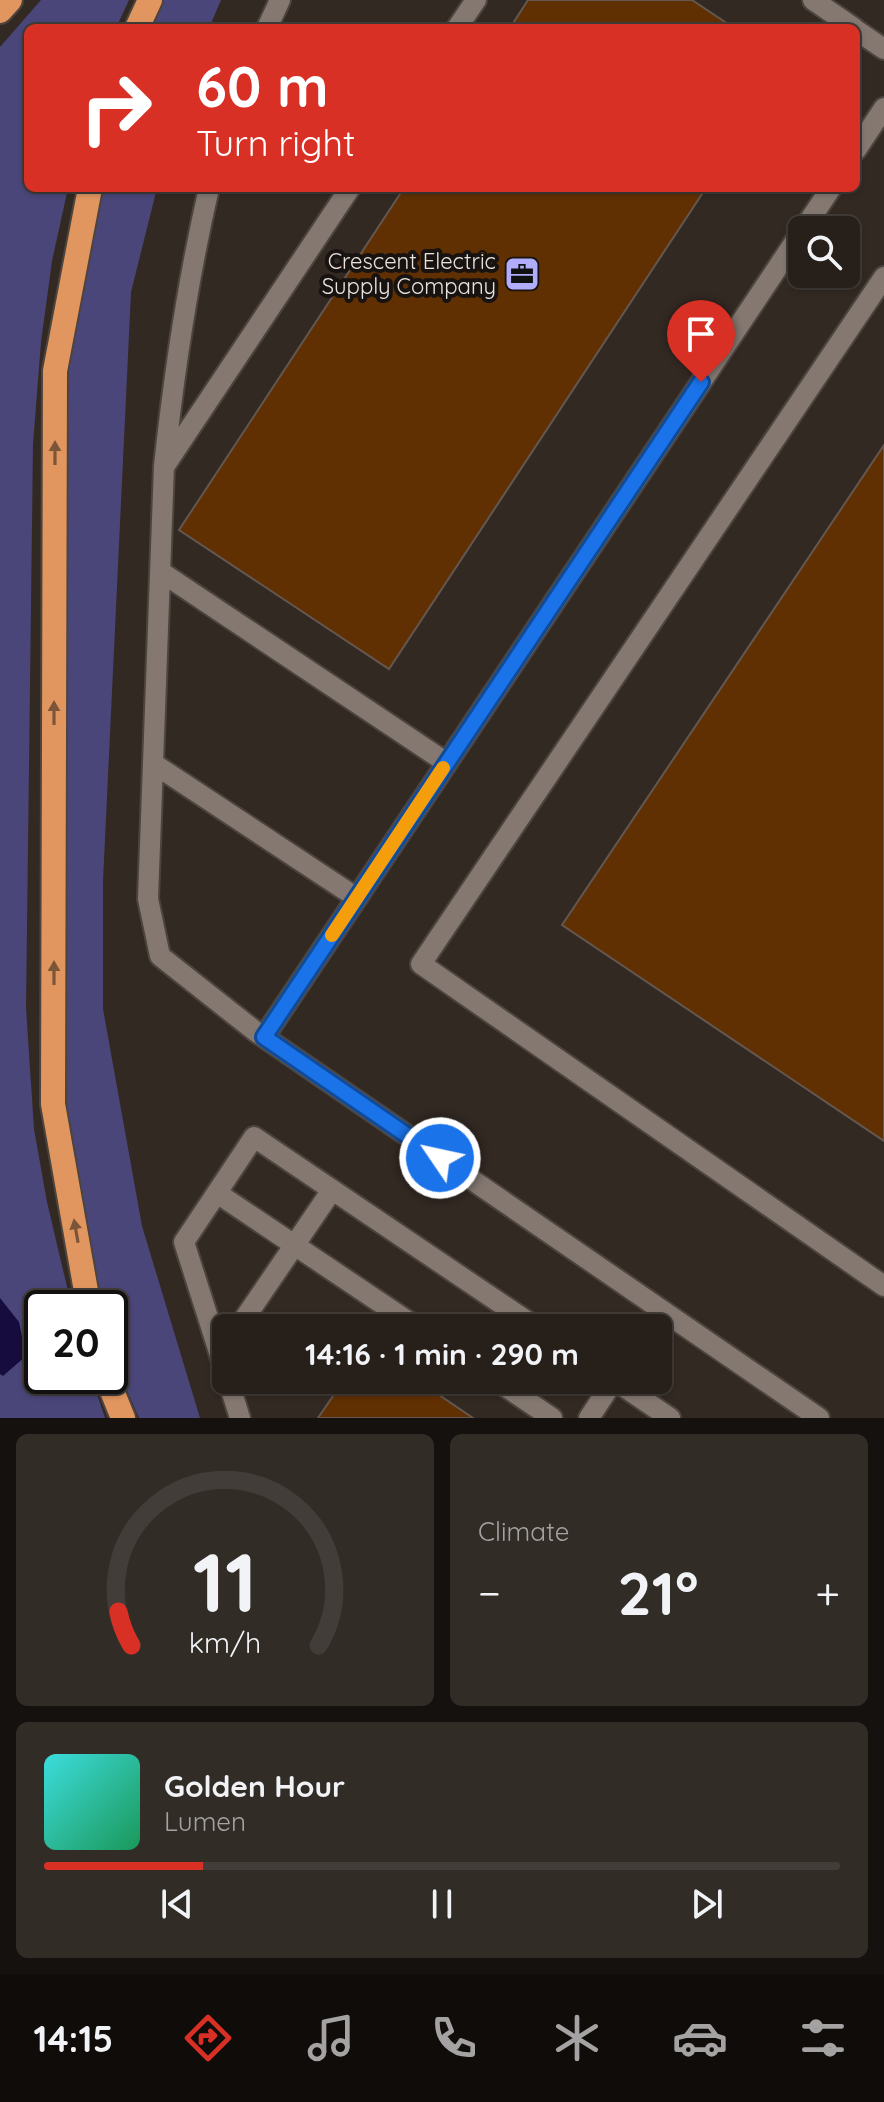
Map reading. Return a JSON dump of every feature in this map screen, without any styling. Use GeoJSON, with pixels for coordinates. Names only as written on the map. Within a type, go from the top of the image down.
{"type":"FeatureCollection","features":[{"type":"Feature","properties":{"kind":"highway"},"geometry":{"type":"LineString","coordinates":[[0,11],[10,0]]}},
{"type":"Feature","properties":{"kind":"highway"},"geometry":{"type":"LineString","coordinates":[[139,24],[150,0]]}},
{"type":"Feature","properties":{"kind":"highway"},"geometry":{"type":"LineString","coordinates":[[86,1290],[53,1104],[55,371],[89,192]]}},
{"type":"Feature","properties":{"kind":"highway"},"geometry":{"type":"LineString","coordinates":[[113,1394],[123,1418]]}},
{"type":"Feature","properties":{"kind":"lane"},"geometry":{"type":"LineString","coordinates":[[269,24],[280,0]]}},
{"type":"Feature","properties":{"kind":"lane"},"geometry":{"type":"LineString","coordinates":[[460,24],[476,0]]}},
{"type":"Feature","properties":{"kind":"lane"},"geometry":{"type":"LineString","coordinates":[[813,0],[848,24]]}},
{"type":"Feature","properties":{"kind":"lane"},"geometry":{"type":"LineString","coordinates":[[860,32],[884,49]]}},
{"type":"Feature","properties":{"kind":"lane"},"geometry":{"type":"LineString","coordinates":[[860,144],[884,108]]}},
{"type":"Feature","properties":{"kind":"lane"},"geometry":{"type":"LineString","coordinates":[[208,192],[197,239],[164,466],[148,899],[160,956],[264,1037],[819,1418]]}},
{"type":"Feature","properties":{"kind":"lane"},"geometry":{"type":"LineString","coordinates":[[164,466],[347,192]]}},
{"type":"Feature","properties":{"kind":"lane"},"geometry":{"type":"LineString","coordinates":[[812,216],[828,192]]}},
{"type":"Feature","properties":{"kind":"lane"},"geometry":{"type":"LineString","coordinates":[[264,1037],[788,251]]}},
{"type":"Feature","properties":{"kind":"lane"},"geometry":{"type":"LineString","coordinates":[[884,277],[421,964],[884,1286]]}},
{"type":"Feature","properties":{"kind":"lane"},"geometry":{"type":"LineString","coordinates":[[161,572],[447,763]]}},
{"type":"Feature","properties":{"kind":"lane"},"geometry":{"type":"LineString","coordinates":[[154,764],[357,898]]}},
{"type":"Feature","properties":{"kind":"lane"},"geometry":{"type":"LineString","coordinates":[[212,1318],[184,1242],[254,1137],[516,1314]]}},
{"type":"Feature","properties":{"kind":"lane"},"geometry":{"type":"LineString","coordinates":[[247,1314],[332,1190]]}},
{"type":"Feature","properties":{"kind":"lane"},"geometry":{"type":"LineString","coordinates":[[217,1193],[397,1314]]}},
{"type":"Feature","properties":{"kind":"lane"},"geometry":{"type":"LineString","coordinates":[[232,1394],[240,1418]]}},
{"type":"Feature","properties":{"kind":"lane"},"geometry":{"type":"LineString","coordinates":[[517,1394],[552,1418]]}},
{"type":"Feature","properties":{"kind":"lane"},"geometry":{"type":"LineString","coordinates":[[589,1418],[605,1394]]}},
{"type":"Feature","properties":{"kind":"lane"},"geometry":{"type":"LineString","coordinates":[[635,1394],[670,1418]]}},
{"type":"Feature","properties":{"kind":"shaded area"},"geometry":{"type":"Polygon","coordinates":[[[41,0],[129,0],[118,24],[24,24],[24,192],[67,192],[52,261],[41,342],[33,444],[26,1008],[34,1129],[68,1290],[24,1290],[24,1394],[97,1394],[105,1418],[0,1418],[0,47],[41,0]]]}},
{"type":"Feature","properties":{"kind":"shaded area"},"geometry":{"type":"Polygon","coordinates":[[[156,0],[221,0],[211,24],[146,24],[156,0]]]}},
{"type":"Feature","properties":{"kind":"shaded area"},"geometry":{"type":"Polygon","coordinates":[[[94,192],[156,192],[131,292],[103,881],[103,1009],[142,1226],[200,1418],[139,1418],[128,1393],[128,1290],[96,1290],[60,1102],[63,391],[94,192]]]}},
{"type":"Feature","properties":{"kind":"shaded area"},"geometry":{"type":"Polygon","coordinates":[[[0,1298],[19,1322],[24,1358],[3,1376],[0,1374],[0,1298]]]}},
{"type":"Feature","properties":{"kind":"building"},"geometry":{"type":"Polygon","coordinates":[[[528,0],[692,0],[728,24],[513,24],[528,0]]]}},
{"type":"Feature","properties":{"kind":"building"},"geometry":{"type":"Polygon","coordinates":[[[401,192],[703,192],[389,669],[179,530],[401,192]]]}},
{"type":"Feature","properties":{"kind":"building"},"geometry":{"type":"Polygon","coordinates":[[[884,445],[884,1141],[562,925],[884,445]]]}},
{"type":"Feature","properties":{"kind":"building"},"geometry":{"type":"Polygon","coordinates":[[[334,1394],[438,1394],[473,1418],[318,1418],[334,1394]]]}},
{"type":"Feature","properties":{"kind":"slow traffic"},"geometry":{"type":"LineString","coordinates":[[332,935],[443,768]]}},
{"type":"Feature","properties":{"kind":"place","name":"Crescent Electric Supply Company"},"geometry":{"type":"Point","coordinates":[522,274]}},
{"type":"Feature","properties":{"kind":"route"},"geometry":{"type":"LineString","coordinates":[[440,1158],[264,1037],[701,382]]}}]}
